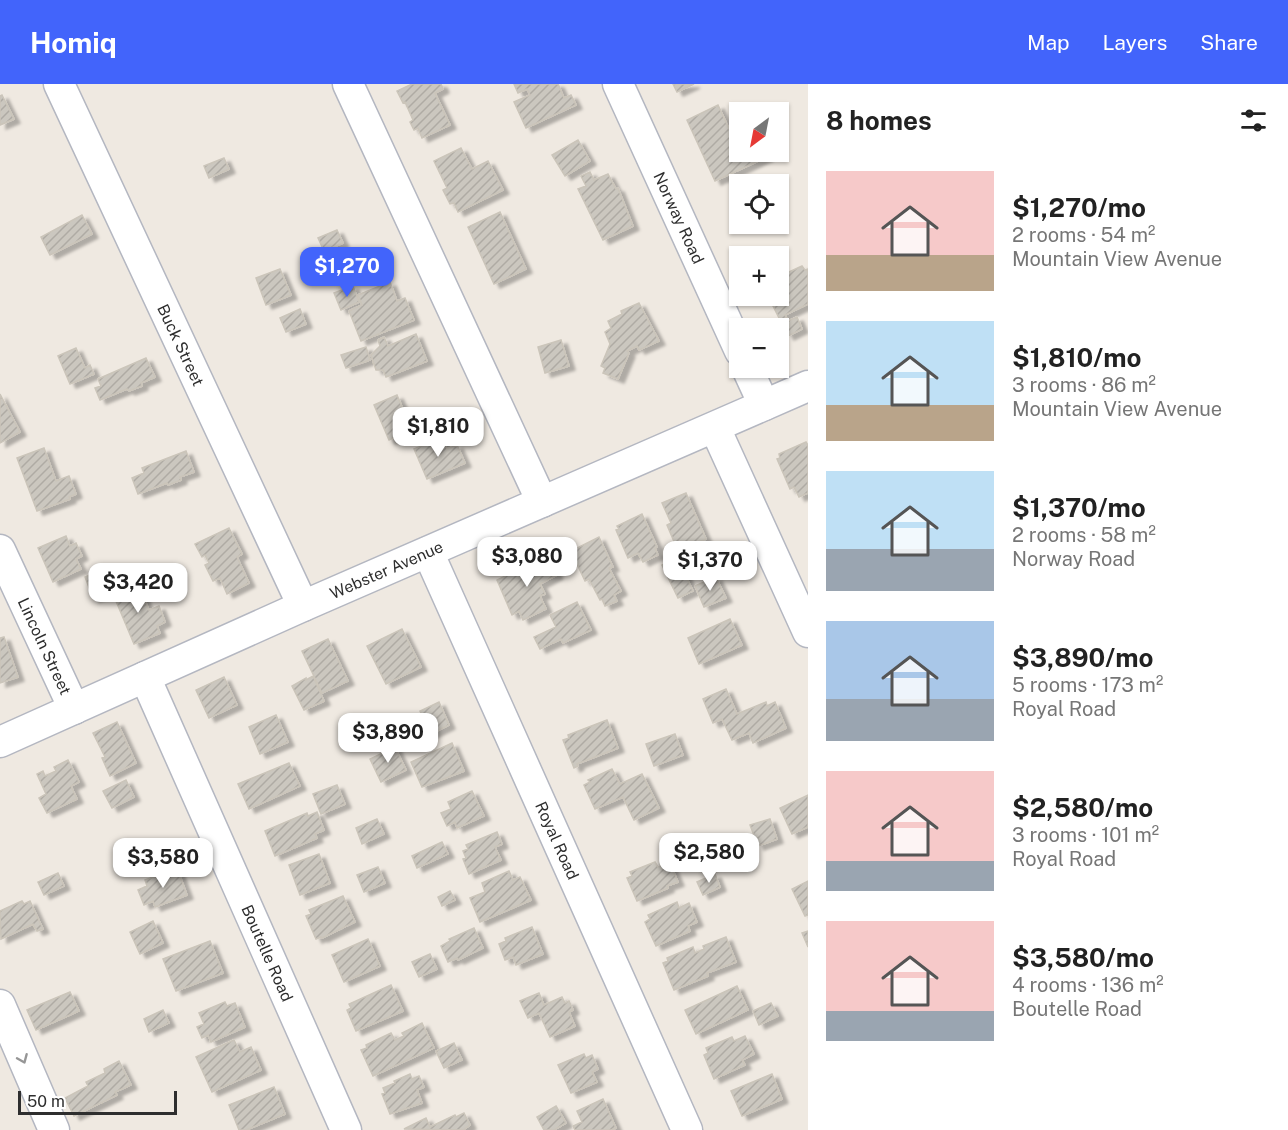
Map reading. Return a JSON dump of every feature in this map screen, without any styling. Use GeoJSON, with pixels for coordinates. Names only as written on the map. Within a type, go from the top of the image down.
{"type":"FeatureCollection","features":[{"type":"Feature","properties":{"kind":"street","name":"Buck Street"},"geometry":{"type":"LineString","coordinates":[[59,84],[303,606]]}},
{"type":"Feature","properties":{"kind":"street"},"geometry":{"type":"LineString","coordinates":[[348,84],[542,502]]}},
{"type":"Feature","properties":{"kind":"street","name":"Norway Road"},"geometry":{"type":"LineString","coordinates":[[618,84],[729,327]]}},
{"type":"Feature","properties":{"kind":"street"},"geometry":{"type":"LineString","coordinates":[[752,378],[764,405]]}},
{"type":"Feature","properties":{"kind":"street","name":"Webster Avenue"},"geometry":{"type":"LineString","coordinates":[[0,742],[303,606],[808,386]]}},
{"type":"Feature","properties":{"kind":"street"},"geometry":{"type":"LineString","coordinates":[[715,428],[808,632]]}},
{"type":"Feature","properties":{"kind":"street","name":"Lincoln Street"},"geometry":{"type":"LineString","coordinates":[[0,550],[74,709]]}},
{"type":"Feature","properties":{"kind":"street","name":"Royal Road"},"geometry":{"type":"LineString","coordinates":[[428,552],[687,1130]]}},
{"type":"Feature","properties":{"kind":"street","name":"Boutelle Road"},"geometry":{"type":"LineString","coordinates":[[145,677],[346,1130]]}},
{"type":"Feature","properties":{"kind":"street"},"geometry":{"type":"LineString","coordinates":[[0,1008],[54,1130]]}},
{"type":"Feature","properties":{"kind":"building"},"geometry":{"type":"Polygon","coordinates":[[[412,84],[441,84],[443,89],[435,93],[450,125],[422,138],[418,128],[414,130],[410,122],[413,120],[397,91],[412,84]]]}},
{"type":"Feature","properties":{"kind":"building"},"geometry":{"type":"Polygon","coordinates":[[[514,84],[558,84],[564,98],[571,95],[576,105],[526,128],[514,102],[530,95],[527,89],[518,93],[514,84]]]}},
{"type":"Feature","properties":{"kind":"building"},"geometry":{"type":"Polygon","coordinates":[[[673,84],[694,84],[677,92],[673,84]]]}},
{"type":"Feature","properties":{"kind":"building"},"geometry":{"type":"Polygon","coordinates":[[[2,95],[14,119],[0,125],[0,96],[2,95]]]}},
{"type":"Feature","properties":{"kind":"building"},"geometry":{"type":"Polygon","coordinates":[[[718,105],[729,129],[729,162],[756,162],[715,181],[687,120],[718,105]]]}},
{"type":"Feature","properties":{"kind":"building"},"geometry":{"type":"Polygon","coordinates":[[[578,140],[590,161],[565,176],[552,155],[578,140]]]}},
{"type":"Feature","properties":{"kind":"building"},"geometry":{"type":"Polygon","coordinates":[[[461,148],[472,169],[488,161],[503,190],[458,212],[454,203],[450,204],[443,190],[447,188],[434,161],[461,148]]]}},
{"type":"Feature","properties":{"kind":"building"},"geometry":{"type":"Polygon","coordinates":[[[224,158],[229,169],[209,178],[204,166],[224,158]]]}},
{"type":"Feature","properties":{"kind":"building"},"geometry":{"type":"Polygon","coordinates":[[[590,172],[594,180],[608,174],[616,189],[618,188],[633,226],[603,240],[578,189],[586,186],[581,176],[590,172]]]}},
{"type":"Feature","properties":{"kind":"building"},"geometry":{"type":"Polygon","coordinates":[[[500,212],[526,269],[494,284],[468,227],[500,212]]]}},
{"type":"Feature","properties":{"kind":"building"},"geometry":{"type":"Polygon","coordinates":[[[82,215],[92,234],[50,255],[41,237],[82,215]]]}},
{"type":"Feature","properties":{"kind":"building"},"geometry":{"type":"Polygon","coordinates":[[[337,230],[343,243],[324,251],[318,238],[337,230]]]}},
{"type":"Feature","properties":{"kind":"building"},"geometry":{"type":"Polygon","coordinates":[[[802,266],[805,270],[808,269],[808,304],[785,315],[786,318],[779,318],[773,306],[789,306],[789,272],[802,266]]]}},
{"type":"Feature","properties":{"kind":"building"},"geometry":{"type":"Polygon","coordinates":[[[280,269],[291,295],[266,305],[256,278],[280,269]]]}},
{"type":"Feature","properties":{"kind":"building"},"geometry":{"type":"Polygon","coordinates":[[[390,282],[397,301],[405,298],[414,320],[361,341],[349,311],[362,305],[358,295],[390,282]]]}},
{"type":"Feature","properties":{"kind":"building"},"geometry":{"type":"Polygon","coordinates":[[[353,286],[359,302],[341,310],[334,293],[353,286]]]}},
{"type":"Feature","properties":{"kind":"building"},"geometry":{"type":"Polygon","coordinates":[[[639,303],[659,341],[639,350],[637,346],[627,351],[629,353],[618,379],[603,373],[605,368],[601,366],[610,344],[605,332],[611,328],[608,321],[622,314],[621,311],[639,303]]]}},
{"type":"Feature","properties":{"kind":"building"},"geometry":{"type":"Polygon","coordinates":[[[300,309],[306,324],[286,332],[280,318],[300,309]]]}},
{"type":"Feature","properties":{"kind":"building"},"geometry":{"type":"Polygon","coordinates":[[[797,317],[802,329],[789,336],[789,321],[797,317]]]}},
{"type":"Feature","properties":{"kind":"building"},"geometry":{"type":"Polygon","coordinates":[[[416,334],[427,361],[386,377],[383,370],[376,370],[371,355],[380,346],[378,340],[384,337],[388,346],[416,334]]]}},
{"type":"Feature","properties":{"kind":"building"},"geometry":{"type":"Polygon","coordinates":[[[561,340],[569,366],[545,373],[538,347],[561,340]]]}},
{"type":"Feature","properties":{"kind":"building"},"geometry":{"type":"Polygon","coordinates":[[[366,347],[370,360],[346,368],[341,355],[366,347]]]}},
{"type":"Feature","properties":{"kind":"building"},"geometry":{"type":"Polygon","coordinates":[[[76,348],[85,368],[90,365],[94,374],[70,384],[58,356],[76,348]]]}},
{"type":"Feature","properties":{"kind":"building"},"geometry":{"type":"Polygon","coordinates":[[[146,358],[155,377],[141,383],[142,386],[129,391],[127,389],[100,400],[95,388],[101,386],[98,379],[146,358]]]}},
{"type":"Feature","properties":{"kind":"building"},"geometry":{"type":"Polygon","coordinates":[[[0,394],[20,432],[0,443],[0,394]]]}},
{"type":"Feature","properties":{"kind":"building"},"geometry":{"type":"Polygon","coordinates":[[[397,395],[412,430],[389,440],[374,405],[397,395]]]}},
{"type":"Feature","properties":{"kind":"building"},"geometry":{"type":"Polygon","coordinates":[[[442,438],[447,449],[457,445],[465,463],[427,479],[414,449],[442,438]]]}},
{"type":"Feature","properties":{"kind":"building"},"geometry":{"type":"Polygon","coordinates":[[[806,442],[808,445],[808,493],[799,497],[794,487],[790,489],[777,459],[780,458],[779,454],[806,442]]]}},
{"type":"Feature","properties":{"kind":"building"},"geometry":{"type":"Polygon","coordinates":[[[44,448],[56,481],[69,476],[76,494],[69,497],[70,499],[37,511],[17,458],[44,448]]]}},
{"type":"Feature","properties":{"kind":"building"},"geometry":{"type":"Polygon","coordinates":[[[186,451],[194,472],[180,477],[181,480],[138,494],[132,478],[144,473],[142,468],[186,451]]]}},
{"type":"Feature","properties":{"kind":"building"},"geometry":{"type":"Polygon","coordinates":[[[686,493],[706,539],[678,551],[667,525],[671,523],[662,503],[686,493]]]}},
{"type":"Feature","properties":{"kind":"building"},"geometry":{"type":"Polygon","coordinates":[[[642,514],[657,547],[655,548],[658,555],[643,562],[638,553],[628,558],[616,530],[619,529],[617,526],[642,514]]]}},
{"type":"Feature","properties":{"kind":"building"},"geometry":{"type":"Polygon","coordinates":[[[229,528],[242,554],[237,557],[249,583],[227,594],[220,578],[213,581],[205,565],[209,563],[205,555],[202,557],[195,544],[229,528]]]}},
{"type":"Feature","properties":{"kind":"building"},"geometry":{"type":"Polygon","coordinates":[[[66,536],[70,546],[76,543],[82,556],[76,559],[81,569],[53,582],[38,548],[66,536]]]}},
{"type":"Feature","properties":{"kind":"building"},"geometry":{"type":"Polygon","coordinates":[[[599,537],[613,567],[609,568],[621,591],[614,595],[617,601],[605,606],[589,579],[585,581],[571,551],[599,537]]]}},
{"type":"Feature","properties":{"kind":"building"},"geometry":{"type":"Polygon","coordinates":[[[548,558],[557,575],[540,584],[545,594],[540,596],[546,609],[523,620],[519,611],[512,615],[497,580],[527,565],[528,567],[548,558]]]}},
{"type":"Feature","properties":{"kind":"building"},"geometry":{"type":"Polygon","coordinates":[[[677,558],[693,591],[678,598],[662,565],[677,558]]]}},
{"type":"Feature","properties":{"kind":"building"},"geometry":{"type":"Polygon","coordinates":[[[102,570],[111,591],[93,598],[85,577],[102,570]]]}},
{"type":"Feature","properties":{"kind":"building"},"geometry":{"type":"Polygon","coordinates":[[[716,577],[726,598],[704,607],[695,586],[716,577]]]}},
{"type":"Feature","properties":{"kind":"building"},"geometry":{"type":"Polygon","coordinates":[[[138,584],[149,610],[159,606],[165,622],[157,626],[160,633],[134,644],[113,594],[138,584]]]}},
{"type":"Feature","properties":{"kind":"building"},"geometry":{"type":"Polygon","coordinates":[[[577,602],[591,630],[563,643],[561,639],[540,649],[534,637],[556,627],[550,615],[577,602]]]}},
{"type":"Feature","properties":{"kind":"building"},"geometry":{"type":"Polygon","coordinates":[[[730,619],[742,645],[699,664],[688,638],[730,619]]]}},
{"type":"Feature","properties":{"kind":"building"},"geometry":{"type":"Polygon","coordinates":[[[402,629],[421,667],[386,684],[367,646],[402,629]]]}},
{"type":"Feature","properties":{"kind":"building"},"geometry":{"type":"Polygon","coordinates":[[[4,637],[18,677],[0,683],[0,638],[4,637]]]}},
{"type":"Feature","properties":{"kind":"building"},"geometry":{"type":"Polygon","coordinates":[[[328,639],[348,681],[322,693],[302,651],[328,639]]]}},
{"type":"Feature","properties":{"kind":"building"},"geometry":{"type":"Polygon","coordinates":[[[313,676],[324,701],[304,710],[292,686],[313,676]]]}},
{"type":"Feature","properties":{"kind":"building"},"geometry":{"type":"Polygon","coordinates":[[[224,677],[237,705],[209,718],[196,690],[224,677]]]}},
{"type":"Feature","properties":{"kind":"building"},"geometry":{"type":"Polygon","coordinates":[[[726,689],[737,714],[766,702],[767,706],[775,702],[786,728],[753,743],[749,733],[732,740],[722,719],[713,723],[703,699],[726,689]]]}},
{"type":"Feature","properties":{"kind":"building"},"geometry":{"type":"Polygon","coordinates":[[[439,702],[449,725],[431,734],[420,711],[439,702]]]}},
{"type":"Feature","properties":{"kind":"building"},"geometry":{"type":"Polygon","coordinates":[[[276,715],[288,742],[260,754],[249,727],[276,715]]]}},
{"type":"Feature","properties":{"kind":"building"},"geometry":{"type":"Polygon","coordinates":[[[607,720],[618,748],[577,764],[578,766],[574,768],[563,740],[569,738],[568,735],[607,720]]]}},
{"type":"Feature","properties":{"kind":"building"},"geometry":{"type":"Polygon","coordinates":[[[117,722],[136,763],[110,776],[102,758],[105,757],[93,733],[117,722]]]}},
{"type":"Feature","properties":{"kind":"building"},"geometry":{"type":"Polygon","coordinates":[[[675,734],[683,755],[654,766],[646,744],[675,734]]]}},
{"type":"Feature","properties":{"kind":"building"},"geometry":{"type":"Polygon","coordinates":[[[452,743],[464,771],[422,787],[411,762],[452,743]]]}},
{"type":"Feature","properties":{"kind":"building"},"geometry":{"type":"Polygon","coordinates":[[[395,747],[406,770],[381,782],[370,759],[395,747]]]}},
{"type":"Feature","properties":{"kind":"building"},"geometry":{"type":"Polygon","coordinates":[[[68,760],[79,782],[71,786],[77,799],[47,813],[39,798],[46,794],[37,774],[43,771],[45,776],[56,771],[54,767],[68,760]]]}},
{"type":"Feature","properties":{"kind":"building"},"geometry":{"type":"Polygon","coordinates":[[[289,763],[300,786],[249,809],[238,784],[289,763]]]}},
{"type":"Feature","properties":{"kind":"building"},"geometry":{"type":"Polygon","coordinates":[[[612,769],[620,784],[642,774],[659,808],[634,820],[623,797],[595,809],[584,785],[590,782],[588,780],[612,769]]]}},
{"type":"Feature","properties":{"kind":"building"},"geometry":{"type":"Polygon","coordinates":[[[126,780],[134,797],[112,808],[103,791],[126,780]]]}},
{"type":"Feature","properties":{"kind":"building"},"geometry":{"type":"Polygon","coordinates":[[[337,785],[345,804],[321,814],[313,794],[337,785]]]}},
{"type":"Feature","properties":{"kind":"building"},"geometry":{"type":"Polygon","coordinates":[[[472,791],[484,816],[457,828],[455,822],[447,826],[441,813],[451,809],[448,802],[472,791]]]}},
{"type":"Feature","properties":{"kind":"building"},"geometry":{"type":"Polygon","coordinates":[[[808,795],[808,827],[792,834],[780,808],[808,795]]]}},
{"type":"Feature","properties":{"kind":"building"},"geometry":{"type":"Polygon","coordinates":[[[317,812],[324,830],[315,834],[317,838],[275,856],[265,831],[307,813],[308,816],[317,812]]]}},
{"type":"Feature","properties":{"kind":"building"},"geometry":{"type":"Polygon","coordinates":[[[377,819],[384,834],[362,844],[356,828],[377,819]]]}},
{"type":"Feature","properties":{"kind":"building"},"geometry":{"type":"Polygon","coordinates":[[[770,819],[777,839],[758,846],[750,825],[770,819]]]}},
{"type":"Feature","properties":{"kind":"building"},"geometry":{"type":"Polygon","coordinates":[[[497,832],[502,844],[495,847],[501,860],[469,874],[463,859],[466,858],[463,851],[468,849],[466,845],[497,832]]]}},
{"type":"Feature","properties":{"kind":"building"},"geometry":{"type":"Polygon","coordinates":[[[442,842],[448,854],[417,868],[412,856],[442,842]]]}},
{"type":"Feature","properties":{"kind":"building"},"geometry":{"type":"Polygon","coordinates":[[[319,854],[330,883],[300,895],[289,865],[319,854]]]}},
{"type":"Feature","properties":{"kind":"building"},"geometry":{"type":"Polygon","coordinates":[[[655,862],[658,867],[670,863],[678,882],[637,901],[627,878],[632,876],[630,872],[655,862]]]}},
{"type":"Feature","properties":{"kind":"building"},"geometry":{"type":"Polygon","coordinates":[[[378,867],[385,883],[364,892],[357,875],[378,867]]]}},
{"type":"Feature","properties":{"kind":"building"},"geometry":{"type":"Polygon","coordinates":[[[177,868],[187,895],[155,907],[153,901],[144,905],[138,890],[147,886],[145,880],[177,868]]]}},
{"type":"Feature","properties":{"kind":"building"},"geometry":{"type":"Polygon","coordinates":[[[509,871],[513,880],[520,877],[531,900],[480,922],[470,898],[485,892],[482,883],[509,871]]]}},
{"type":"Feature","properties":{"kind":"building"},"geometry":{"type":"Polygon","coordinates":[[[58,873],[64,886],[44,895],[38,882],[58,873]]]}},
{"type":"Feature","properties":{"kind":"building"},"geometry":{"type":"Polygon","coordinates":[[[715,874],[720,887],[703,895],[697,882],[715,874]]]}},
{"type":"Feature","properties":{"kind":"building"},"geometry":{"type":"Polygon","coordinates":[[[808,881],[808,915],[805,916],[792,889],[808,881]]]}},
{"type":"Feature","properties":{"kind":"building"},"geometry":{"type":"Polygon","coordinates":[[[450,891],[455,900],[442,906],[438,897],[450,891]]]}},
{"type":"Feature","properties":{"kind":"building"},"geometry":{"type":"Polygon","coordinates":[[[343,896],[355,922],[316,939],[306,916],[311,914],[309,910],[343,896]]]}},
{"type":"Feature","properties":{"kind":"building"},"geometry":{"type":"Polygon","coordinates":[[[22,901],[24,904],[30,901],[43,929],[37,931],[33,924],[1,939],[0,911],[22,901]]]}},
{"type":"Feature","properties":{"kind":"building"},"geometry":{"type":"Polygon","coordinates":[[[677,902],[679,908],[689,903],[697,922],[688,926],[690,931],[656,946],[645,922],[650,919],[648,915],[677,902]]]}},
{"type":"Feature","properties":{"kind":"building"},"geometry":{"type":"Polygon","coordinates":[[[153,921],[163,943],[140,954],[130,932],[153,921]]]}},
{"type":"Feature","properties":{"kind":"building"},"geometry":{"type":"Polygon","coordinates":[[[532,927],[543,954],[516,965],[513,957],[505,960],[499,944],[506,941],[505,938],[532,927]]]}},
{"type":"Feature","properties":{"kind":"building"},"geometry":{"type":"Polygon","coordinates":[[[474,928],[483,948],[458,960],[457,958],[448,962],[441,946],[450,941],[449,939],[474,928]]]}},
{"type":"Feature","properties":{"kind":"building"},"geometry":{"type":"Polygon","coordinates":[[[808,931],[808,947],[802,933],[808,931]]]}},
{"type":"Feature","properties":{"kind":"building"},"geometry":{"type":"Polygon","coordinates":[[[726,937],[736,962],[707,973],[708,976],[674,990],[663,963],[668,961],[667,958],[693,947],[695,953],[704,949],[703,946],[726,937]]]}},
{"type":"Feature","properties":{"kind":"building"},"geometry":{"type":"Polygon","coordinates":[[[368,939],[380,966],[344,982],[332,955],[368,939]]]}},
{"type":"Feature","properties":{"kind":"building"},"geometry":{"type":"Polygon","coordinates":[[[210,941],[223,973],[176,991],[163,959],[210,941]]]}},
{"type":"Feature","properties":{"kind":"building"},"geometry":{"type":"Polygon","coordinates":[[[430,954],[437,969],[419,977],[412,962],[430,954]]]}},
{"type":"Feature","properties":{"kind":"building"},"geometry":{"type":"Polygon","coordinates":[[[391,985],[403,1011],[356,1031],[347,1010],[351,1008],[349,1004],[391,985]]]}},
{"type":"Feature","properties":{"kind":"building"},"geometry":{"type":"Polygon","coordinates":[[[737,986],[748,1010],[696,1034],[685,1010],[737,986]]]}},
{"type":"Feature","properties":{"kind":"building"},"geometry":{"type":"Polygon","coordinates":[[[70,992],[79,1011],[36,1030],[27,1010],[70,992]]]}},
{"type":"Feature","properties":{"kind":"building"},"geometry":{"type":"Polygon","coordinates":[[[539,993],[544,1005],[562,997],[565,1003],[569,1001],[573,1010],[569,1012],[575,1026],[550,1037],[539,1013],[528,1018],[520,1001],[539,993]]]}},
{"type":"Feature","properties":{"kind":"building"},"geometry":{"type":"Polygon","coordinates":[[[225,1002],[227,1006],[235,1003],[245,1027],[211,1042],[208,1035],[202,1038],[197,1027],[204,1024],[199,1013],[225,1002]]]}},
{"type":"Feature","properties":{"kind":"building"},"geometry":{"type":"Polygon","coordinates":[[[771,1003],[778,1016],[759,1025],[753,1011],[771,1003]]]}},
{"type":"Feature","properties":{"kind":"building"},"geometry":{"type":"Polygon","coordinates":[[[163,1010],[169,1023],[149,1032],[144,1019],[163,1010]]]}},
{"type":"Feature","properties":{"kind":"building"},"geometry":{"type":"Polygon","coordinates":[[[422,1023],[434,1048],[373,1076],[361,1050],[367,1048],[366,1045],[391,1033],[395,1040],[404,1036],[402,1033],[422,1023]]]}},
{"type":"Feature","properties":{"kind":"building"},"geometry":{"type":"Polygon","coordinates":[[[745,1036],[754,1054],[742,1060],[745,1065],[714,1079],[704,1055],[708,1053],[706,1048],[732,1037],[734,1041],[745,1036]]]}},
{"type":"Feature","properties":{"kind":"building"},"geometry":{"type":"Polygon","coordinates":[[[234,1040],[240,1052],[251,1047],[261,1070],[212,1092],[196,1057],[234,1040]]]}},
{"type":"Feature","properties":{"kind":"building"},"geometry":{"type":"Polygon","coordinates":[[[454,1043],[462,1060],[444,1068],[436,1051],[454,1043]]]}},
{"type":"Feature","properties":{"kind":"building"},"geometry":{"type":"Polygon","coordinates":[[[584,1054],[586,1058],[592,1055],[598,1069],[592,1072],[597,1082],[571,1093],[558,1065],[584,1054]]]}},
{"type":"Feature","properties":{"kind":"building"},"geometry":{"type":"Polygon","coordinates":[[[119,1061],[131,1085],[115,1092],[117,1095],[74,1116],[65,1098],[88,1086],[86,1082],[105,1073],[104,1069],[119,1061]]]}},
{"type":"Feature","properties":{"kind":"building"},"geometry":{"type":"Polygon","coordinates":[[[410,1074],[412,1079],[419,1076],[424,1087],[417,1090],[422,1103],[390,1114],[382,1094],[385,1093],[383,1088],[410,1074]]]}},
{"type":"Feature","properties":{"kind":"building"},"geometry":{"type":"Polygon","coordinates":[[[772,1074],[782,1099],[742,1116],[731,1091],[772,1074]]]}},
{"type":"Feature","properties":{"kind":"building"},"geometry":{"type":"Polygon","coordinates":[[[274,1087],[285,1114],[246,1130],[239,1130],[229,1105],[274,1087]]]}},
{"type":"Feature","properties":{"kind":"building"},"geometry":{"type":"Polygon","coordinates":[[[603,1099],[616,1128],[575,1130],[573,1126],[582,1122],[577,1111],[603,1099]]]}},
{"type":"Feature","properties":{"kind":"building"},"geometry":{"type":"Polygon","coordinates":[[[556,1106],[566,1123],[554,1130],[544,1130],[537,1117],[556,1106]]]}},
{"type":"Feature","properties":{"kind":"building"},"geometry":{"type":"Polygon","coordinates":[[[464,1113],[470,1125],[463,1130],[404,1129],[426,1118],[430,1127],[464,1113]]]}}]}
